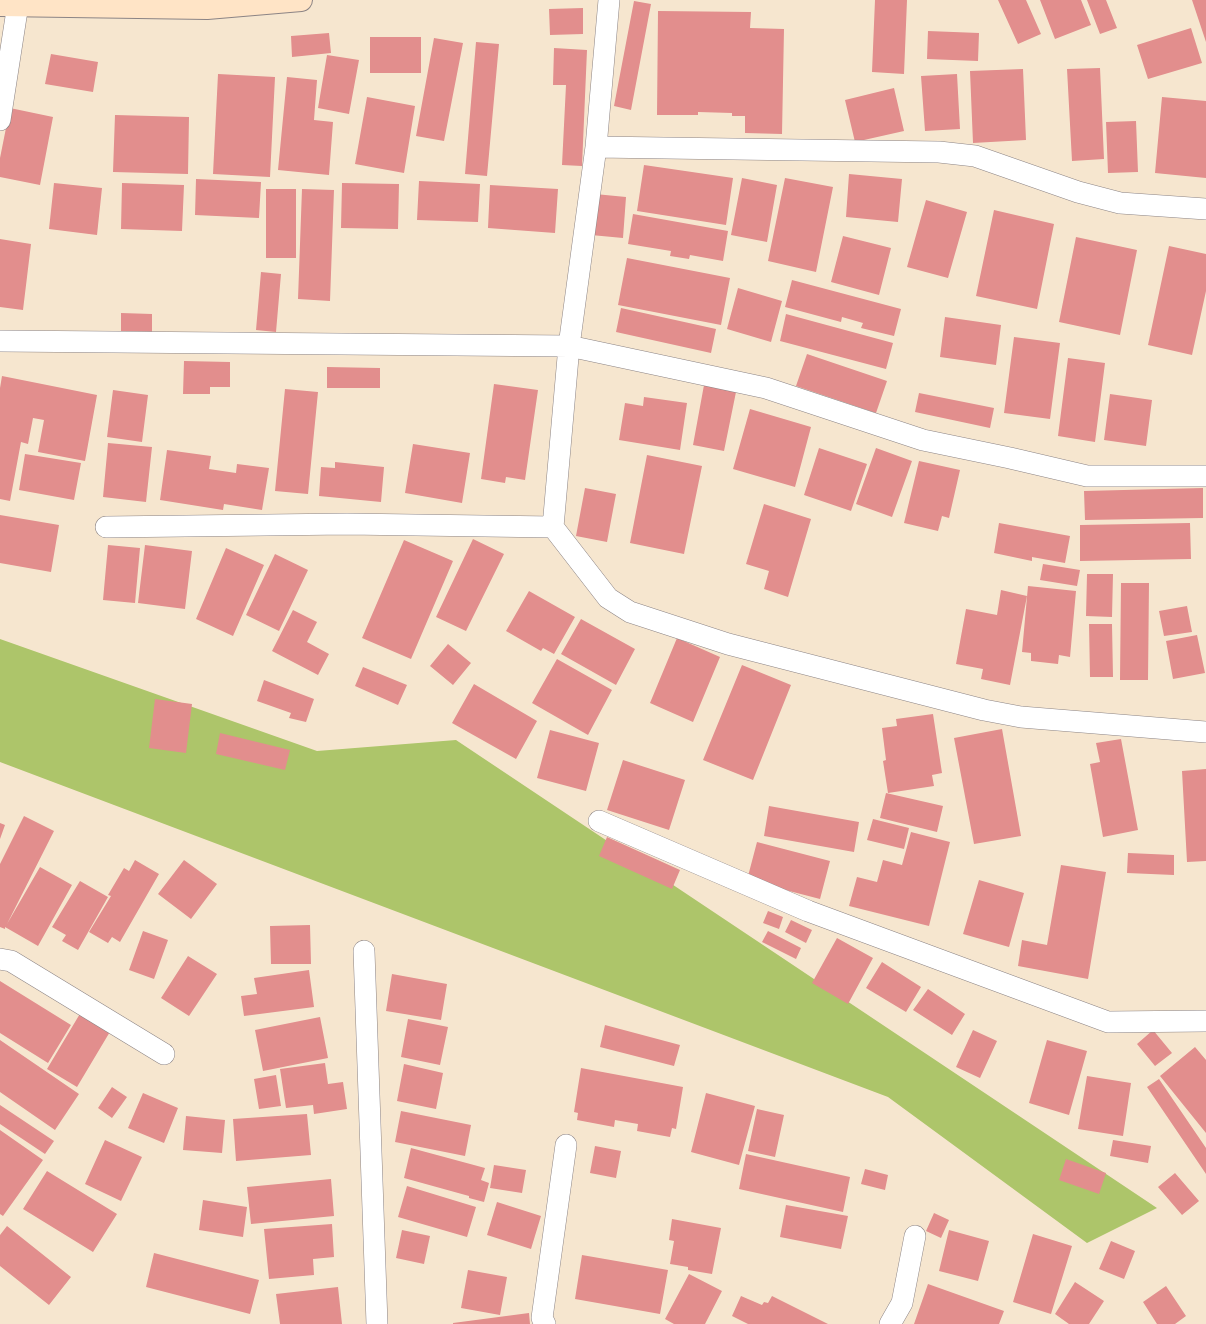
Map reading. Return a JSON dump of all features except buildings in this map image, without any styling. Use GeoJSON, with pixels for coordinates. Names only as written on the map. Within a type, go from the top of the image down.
{"type":"FeatureCollection","features":[{"type":"Feature","properties":{"kind":"main road"},"geometry":{"type":"LineString","coordinates":[[9,5],[207,8],[301,0]]}},
{"type":"Feature","properties":{"kind":"street"},"geometry":{"type":"LineString","coordinates":[[608,0],[596,147],[569,346],[553,527],[608,598],[630,612],[728,644],[984,710],[1021,717],[1206,732]]}},
{"type":"Feature","properties":{"kind":"street"},"geometry":{"type":"LineString","coordinates":[[0,120],[9,5]]}},
{"type":"Feature","properties":{"kind":"street"},"geometry":{"type":"LineString","coordinates":[[596,147],[939,152],[975,156],[1078,192],[1120,203],[1206,209]]}},
{"type":"Feature","properties":{"kind":"street"},"geometry":{"type":"LineString","coordinates":[[0,341],[569,346],[766,388],[924,440],[1087,476],[1206,476]]}},
{"type":"Feature","properties":{"kind":"street"},"geometry":{"type":"LineString","coordinates":[[106,527],[347,524],[553,527]]}},
{"type":"Feature","properties":{"kind":"street"},"geometry":{"type":"LineString","coordinates":[[599,820],[808,911],[1108,1022],[1206,1021]]}},
{"type":"Feature","properties":{"kind":"street"},"geometry":{"type":"LineString","coordinates":[[364,951],[377,1324]]}},
{"type":"Feature","properties":{"kind":"street"},"geometry":{"type":"LineString","coordinates":[[0,959],[10,961],[164,1054]]}},
{"type":"Feature","properties":{"kind":"street"},"geometry":{"type":"LineString","coordinates":[[545,1324],[542,1318],[566,1145]]}},
{"type":"Feature","properties":{"kind":"street"},"geometry":{"type":"LineString","coordinates":[[890,1324],[902,1303],[915,1236]]}},
{"type":"Feature","properties":{"kind":"green space"},"geometry":{"type":"Polygon","coordinates":[[[0,639],[317,751],[456,740],[1157,1208],[1087,1243],[888,1097],[0,762],[0,639]]]}}]}
